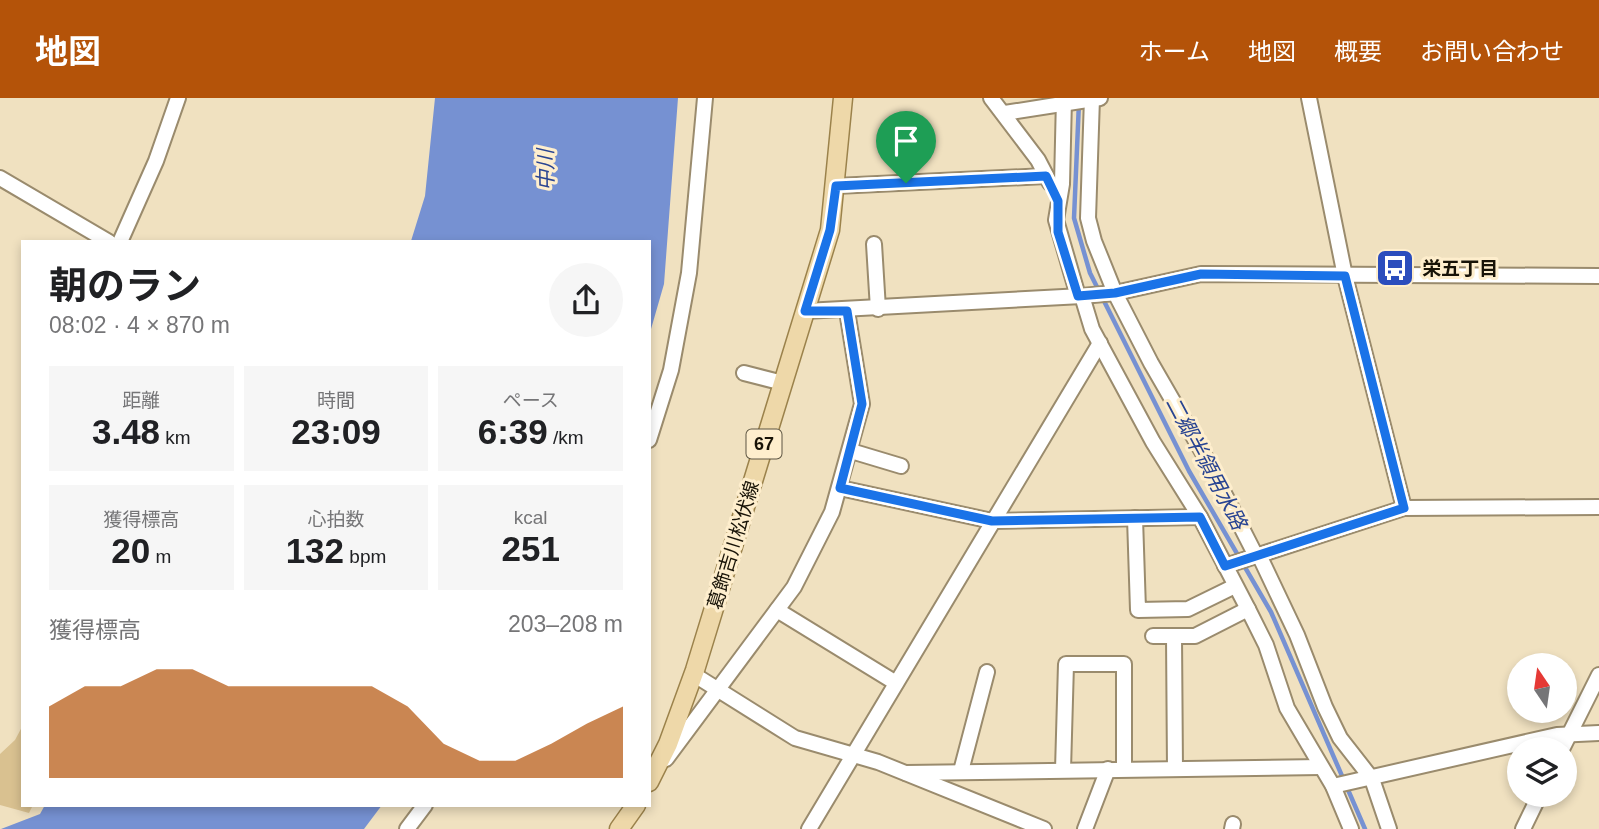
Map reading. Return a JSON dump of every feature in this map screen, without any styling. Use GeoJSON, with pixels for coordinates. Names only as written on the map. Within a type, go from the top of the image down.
{"type":"FeatureCollection","features":[{"type":"Feature","properties":{"kind":"main road","name":"葛飾吉川松伏線"},"geometry":{"type":"LineString","coordinates":[[651,779],[693,674],[830,230],[843,98]]}},
{"type":"Feature","properties":{"kind":"main road"},"geometry":{"type":"LineString","coordinates":[[619,829],[635,807]]}},
{"type":"Feature","properties":{"kind":"street"},"geometry":{"type":"LineString","coordinates":[[121,240],[156,161],[178,98]]}},
{"type":"Feature","properties":{"kind":"street"},"geometry":{"type":"LineString","coordinates":[[651,434],[671,370],[689,273],[705,98]]}},
{"type":"Feature","properties":{"kind":"street"},"geometry":{"type":"LineString","coordinates":[[991,98],[1005,113],[1046,176],[1058,201]]}},
{"type":"Feature","properties":{"kind":"street"},"geometry":{"type":"LineString","coordinates":[[1092,98],[1088,219],[1115,293],[1171,400],[1207,460],[1297,635],[1340,737],[1372,779],[1389,829]]}},
{"type":"Feature","properties":{"kind":"street"},"geometry":{"type":"LineString","coordinates":[[1005,113],[1064,101],[1100,98]]}},
{"type":"Feature","properties":{"kind":"street"},"geometry":{"type":"LineString","coordinates":[[1309,98],[1345,276],[1404,508]]}},
{"type":"Feature","properties":{"kind":"street"},"geometry":{"type":"LineString","coordinates":[[1064,101],[1058,232],[1085,313],[1153,442],[1200,517],[1248,609],[1266,645],[1287,708],[1333,786],[1351,829]]}},
{"type":"Feature","properties":{"kind":"street"},"geometry":{"type":"LineString","coordinates":[[836,186],[1046,176]]}},
{"type":"Feature","properties":{"kind":"street"},"geometry":{"type":"LineString","coordinates":[[0,178],[107,240]]}},
{"type":"Feature","properties":{"kind":"street"},"geometry":{"type":"LineString","coordinates":[[874,244],[878,309]]}},
{"type":"Feature","properties":{"kind":"street"},"geometry":{"type":"LineString","coordinates":[[805,311],[847,311],[1115,293],[1201,274],[1599,276]]}},
{"type":"Feature","properties":{"kind":"street"},"geometry":{"type":"LineString","coordinates":[[651,779],[794,587],[832,512],[862,404],[847,311]]}},
{"type":"Feature","properties":{"kind":"street"},"geometry":{"type":"LineString","coordinates":[[809,829],[1100,343]]}},
{"type":"Feature","properties":{"kind":"street"},"geometry":{"type":"LineString","coordinates":[[744,373],[783,383]]}},
{"type":"Feature","properties":{"kind":"street"},"geometry":{"type":"LineString","coordinates":[[851,451],[901,466]]}},
{"type":"Feature","properties":{"kind":"street"},"geometry":{"type":"LineString","coordinates":[[840,488],[992,521],[1200,517]]}},
{"type":"Feature","properties":{"kind":"street"},"geometry":{"type":"LineString","coordinates":[[1225,566],[1404,508],[1599,507]]}},
{"type":"Feature","properties":{"kind":"street"},"geometry":{"type":"LineString","coordinates":[[1135,518],[1138,610],[1188,609],[1235,586]]}},
{"type":"Feature","properties":{"kind":"street"},"geometry":{"type":"LineString","coordinates":[[1153,636],[1195,636],[1248,609]]}},
{"type":"Feature","properties":{"kind":"street"},"geometry":{"type":"LineString","coordinates":[[777,610],[896,683]]}},
{"type":"Feature","properties":{"kind":"street"},"geometry":{"type":"LineString","coordinates":[[1174,636],[1175,769]]}},
{"type":"Feature","properties":{"kind":"street"},"geometry":{"type":"LineString","coordinates":[[1063,770],[1066,664],[1124,664],[1124,769]]}},
{"type":"Feature","properties":{"kind":"street"},"geometry":{"type":"LineString","coordinates":[[961,771],[987,672]]}},
{"type":"Feature","properties":{"kind":"street"},"geometry":{"type":"LineString","coordinates":[[693,674],[795,738],[906,773],[1014,823],[1044,829]]}},
{"type":"Feature","properties":{"kind":"street"},"geometry":{"type":"LineString","coordinates":[[1568,737],[1599,675]]}},
{"type":"Feature","properties":{"kind":"street"},"geometry":{"type":"LineString","coordinates":[[1333,786],[1569,734],[1599,733]]}},
{"type":"Feature","properties":{"kind":"street"},"geometry":{"type":"LineString","coordinates":[[906,773],[1321,767]]}},
{"type":"Feature","properties":{"kind":"street"},"geometry":{"type":"LineString","coordinates":[[1085,829],[1108,769]]}},
{"type":"Feature","properties":{"kind":"street"},"geometry":{"type":"LineString","coordinates":[[408,829],[424,807]]}},
{"type":"Feature","properties":{"kind":"street"},"geometry":{"type":"LineString","coordinates":[[1523,829],[1534,807]]}},
{"type":"Feature","properties":{"kind":"shaded area"},"geometry":{"type":"Polygon","coordinates":[[[21,729],[21,807],[32,807],[29,813],[0,805],[0,754],[15,740],[21,729]]]}},
{"type":"Feature","properties":{"kind":"water","name":"中川"},"geometry":{"type":"Polygon","coordinates":[[[435,98],[678,98],[664,284],[651,329],[651,240],[411,240],[425,196],[435,98]]]}},
{"type":"Feature","properties":{"kind":"water"},"geometry":{"type":"Polygon","coordinates":[[[44,807],[380,807],[364,829],[1,829],[40,814],[44,807]]]}},
{"type":"Feature","properties":{"kind":"waterway","name":"二郷半領用水路"},"geometry":{"type":"LineString","coordinates":[[1079,102],[1074,218],[1090,273],[1189,471],[1271,612],[1365,829]]}},
{"type":"Feature","properties":{"kind":"place","name":"栄五丁目"},"geometry":{"type":"Point","coordinates":[1395,268]}},
{"type":"Feature","properties":{"kind":"route"},"geometry":{"type":"LineString","coordinates":[[1046,176],[1058,201],[1058,232],[1078,296],[1115,293],[1201,274],[1345,276],[1404,508],[1225,566],[1200,517],[992,521],[840,488],[862,404],[847,311],[805,311],[830,230],[836,186],[906,183],[1046,176]]}}]}
